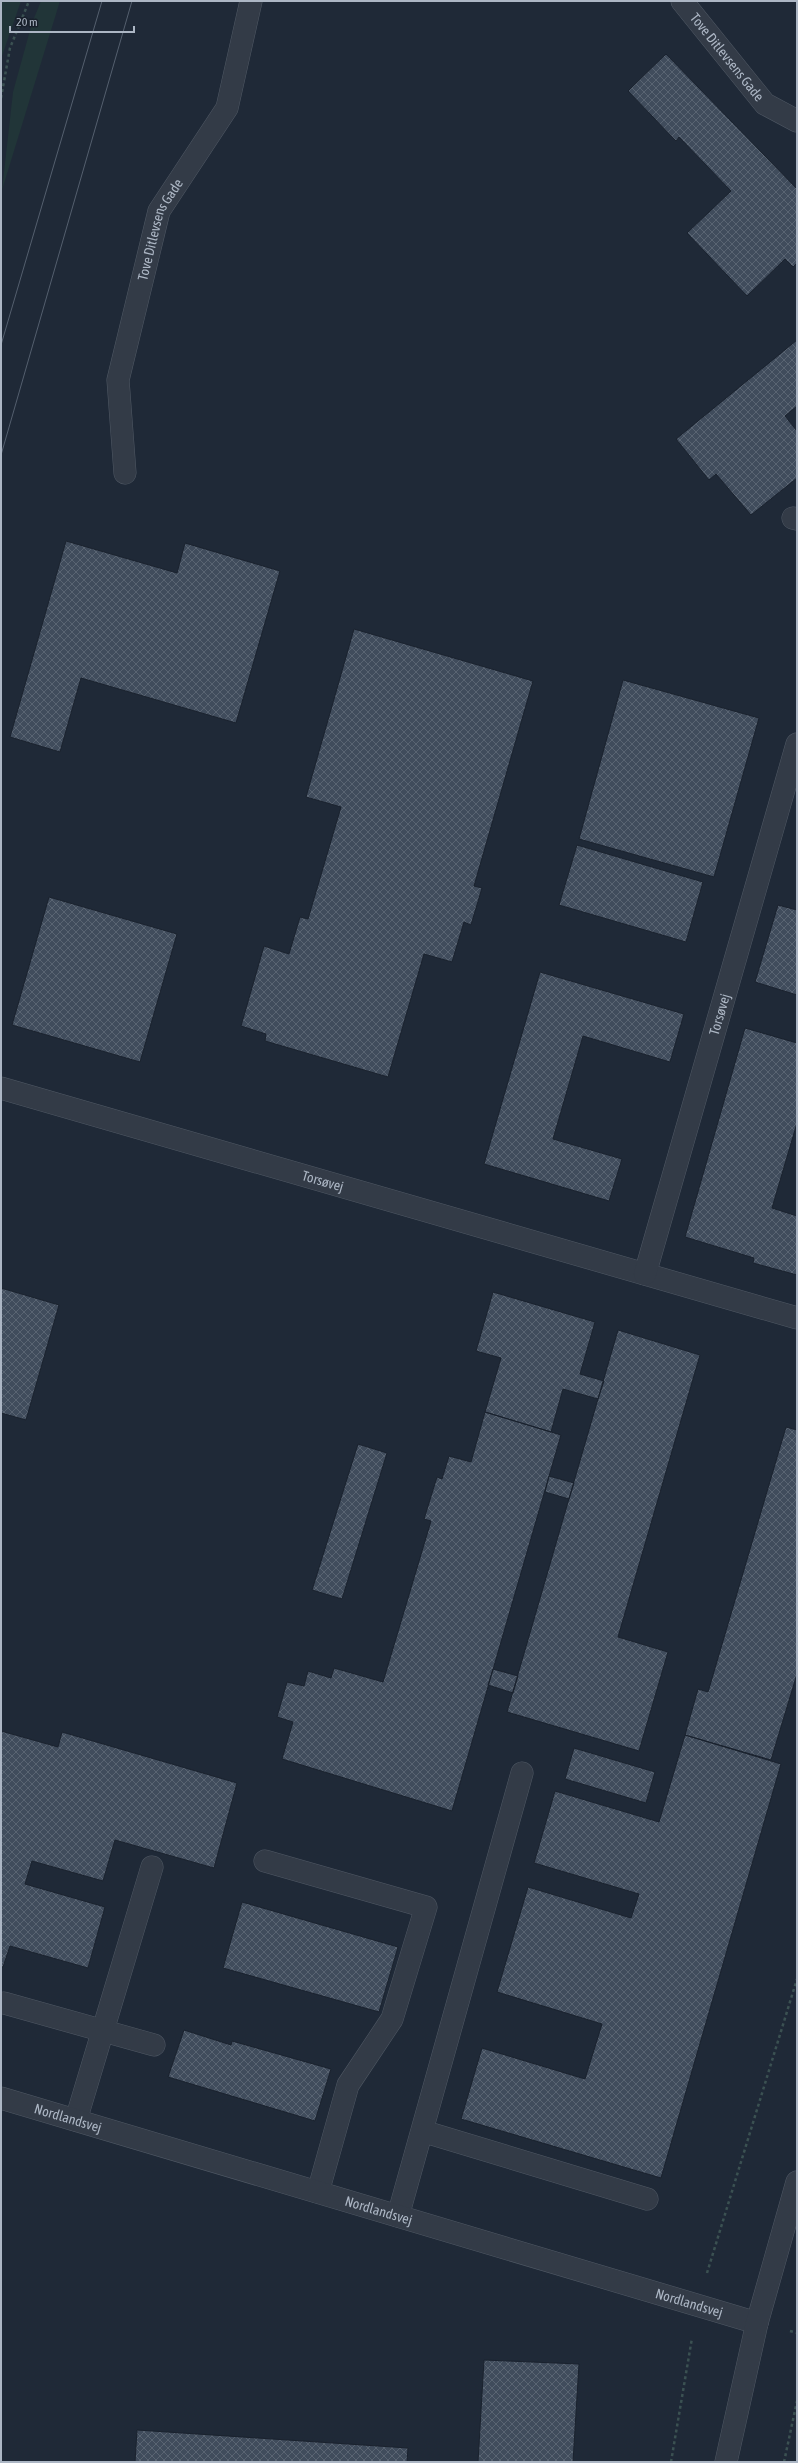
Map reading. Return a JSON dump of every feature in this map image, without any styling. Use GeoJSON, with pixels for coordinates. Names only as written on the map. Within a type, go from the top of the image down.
{"type":"FeatureCollection","features":[{"type":"Feature","properties":{"kind":"street","name":"Tove Ditlevsens Gade"},"geometry":{"type":"LineString","coordinates":[[125,473],[118,380],[159,211],[227,108],[251,1]]}},
{"type":"Feature","properties":{"kind":"street","name":"Tove Ditlevsens Gade"},"geometry":{"type":"LineString","coordinates":[[682,1],[765,104],[797,121]]}},
{"type":"Feature","properties":{"kind":"street","name":"Torsøvej"},"geometry":{"type":"LineString","coordinates":[[645,1274],[796,751]]}},
{"type":"Feature","properties":{"kind":"street","name":"Torsøvej"},"geometry":{"type":"LineString","coordinates":[[1,1088],[797,1318]]}},
{"type":"Feature","properties":{"kind":"street"},"geometry":{"type":"LineString","coordinates":[[398,2216],[522,1773]]}},
{"type":"Feature","properties":{"kind":"street"},"geometry":{"type":"LineString","coordinates":[[265,1861],[426,1907],[392,2019],[348,2085],[318,2192]]}},
{"type":"Feature","properties":{"kind":"street"},"geometry":{"type":"LineString","coordinates":[[76,2120],[152,1867]]}},
{"type":"Feature","properties":{"kind":"street"},"geometry":{"type":"LineString","coordinates":[[4,2003],[154,2045]]}},
{"type":"Feature","properties":{"kind":"street","name":"Nordlandsvej"},"geometry":{"type":"LineString","coordinates":[[1,2098],[757,2323]]}},
{"type":"Feature","properties":{"kind":"street"},"geometry":{"type":"LineString","coordinates":[[422,2131],[647,2199]]}},
{"type":"Feature","properties":{"kind":"street"},"geometry":{"type":"LineString","coordinates":[[726,2462],[757,2323],[797,2182]]}},
{"type":"Feature","properties":{"kind":"path"},"geometry":{"type":"LineString","coordinates":[[1,98],[10,48],[29,1]]}},
{"type":"Feature","properties":{"kind":"path"},"geometry":{"type":"LineString","coordinates":[[670,2462],[698,2305],[797,1979]]}},
{"type":"Feature","properties":{"kind":"path"},"geometry":{"type":"LineString","coordinates":[[784,2462],[797,2401]]}},
{"type":"Feature","properties":{"kind":"green space"},"geometry":{"type":"Polygon","coordinates":[[[1,1],[21,1],[1,59],[1,1]]]}},
{"type":"Feature","properties":{"kind":"green space"},"geometry":{"type":"Polygon","coordinates":[[[41,1],[60,1],[2,190],[13,92],[32,23],[41,1]]]}},
{"type":"Feature","properties":{"kind":"building"},"geometry":{"type":"Polygon","coordinates":[[[666,54],[797,189],[797,263],[793,267],[785,259],[747,296],[687,233],[731,191],[679,137],[676,141],[628,91],[666,54]]]}},
{"type":"Feature","properties":{"kind":"building"},"geometry":{"type":"Polygon","coordinates":[[[797,340],[797,406],[785,416],[797,431],[797,478],[751,515],[716,474],[709,480],[676,439],[797,340]]]}},
{"type":"Feature","properties":{"kind":"building"},"geometry":{"type":"Polygon","coordinates":[[[66,541],[177,573],[185,543],[280,571],[236,723],[81,678],[60,752],[10,737],[66,541]]]}},
{"type":"Feature","properties":{"kind":"building"},"geometry":{"type":"Polygon","coordinates":[[[354,629],[533,681],[474,886],[482,888],[471,925],[464,922],[452,962],[424,954],[388,1077],[265,1041],[266,1034],[241,1026],[264,946],[289,954],[300,917],[308,919],[341,807],[306,797],[354,629]]]}},
{"type":"Feature","properties":{"kind":"building"},"geometry":{"type":"Polygon","coordinates":[[[623,680],[759,718],[714,877],[579,839],[623,680]]]}},
{"type":"Feature","properties":{"kind":"building"},"geometry":{"type":"Polygon","coordinates":[[[577,845],[703,882],[686,942],[559,905],[577,845]]]}},
{"type":"Feature","properties":{"kind":"building"},"geometry":{"type":"Polygon","coordinates":[[[49,897],[177,934],[140,1062],[12,1025],[49,897]]]}},
{"type":"Feature","properties":{"kind":"building"},"geometry":{"type":"Polygon","coordinates":[[[778,905],[797,910],[797,995],[755,982],[778,905]]]}},
{"type":"Feature","properties":{"kind":"building"},"geometry":{"type":"Polygon","coordinates":[[[540,972],[684,1014],[670,1062],[583,1036],[553,1139],[622,1159],[609,1201],[484,1164],[540,972]]]}},
{"type":"Feature","properties":{"kind":"building"},"geometry":{"type":"Polygon","coordinates":[[[745,1028],[797,1043],[797,1123],[772,1208],[797,1216],[797,1275],[753,1263],[754,1258],[685,1237],[745,1028]]]}},
{"type":"Feature","properties":{"kind":"building"},"geometry":{"type":"Polygon","coordinates":[[[1,1288],[59,1305],[26,1420],[1,1413],[1,1288]]]}},
{"type":"Feature","properties":{"kind":"building"},"geometry":{"type":"Polygon","coordinates":[[[493,1292],[595,1322],[580,1374],[604,1381],[598,1399],[563,1389],[551,1432],[485,1412],[501,1358],[476,1351],[493,1292]]]}},
{"type":"Feature","properties":{"kind":"building"},"geometry":{"type":"Polygon","coordinates":[[[618,1330],[700,1355],[618,1637],[668,1652],[639,1751],[507,1712],[618,1330]]]}},
{"type":"Feature","properties":{"kind":"building"},"geometry":{"type":"Polygon","coordinates":[[[485,1412],[561,1435],[452,1811],[282,1759],[293,1722],[277,1717],[287,1682],[304,1686],[308,1671],[331,1678],[334,1668],[383,1682],[431,1521],[424,1519],[437,1477],[442,1479],[449,1456],[471,1462],[485,1412]]]}},
{"type":"Feature","properties":{"kind":"building"},"geometry":{"type":"Polygon","coordinates":[[[786,1427],[797,1430],[797,1674],[771,1760],[685,1735],[698,1689],[708,1692],[786,1427]]]}},
{"type":"Feature","properties":{"kind":"building"},"geometry":{"type":"Polygon","coordinates":[[[358,1444],[387,1453],[342,1599],[312,1590],[358,1444]]]}},
{"type":"Feature","properties":{"kind":"building"},"geometry":{"type":"Polygon","coordinates":[[[549,1476],[574,1483],[569,1499],[545,1492],[549,1476]]]}},
{"type":"Feature","properties":{"kind":"building"},"geometry":{"type":"Polygon","coordinates":[[[493,1669],[518,1676],[513,1693],[488,1685],[493,1669]]]}},
{"type":"Feature","properties":{"kind":"building"},"geometry":{"type":"Polygon","coordinates":[[[1,1731],[58,1747],[62,1732],[237,1783],[214,1868],[115,1840],[103,1881],[32,1861],[25,1884],[105,1907],[88,1968],[10,1946],[3,1967],[1,1967],[1,1731]]]}},
{"type":"Feature","properties":{"kind":"building"},"geometry":{"type":"Polygon","coordinates":[[[685,1735],[781,1764],[661,2178],[461,2119],[482,2048],[585,2079],[602,2024],[497,1992],[528,1887],[631,1918],[639,1894],[534,1863],[555,1791],[659,1822],[685,1735]]]}},
{"type":"Feature","properties":{"kind":"building"},"geometry":{"type":"Polygon","coordinates":[[[574,1748],[655,1772],[646,1803],[565,1779],[574,1748]]]}},
{"type":"Feature","properties":{"kind":"building"},"geometry":{"type":"Polygon","coordinates":[[[242,1902],[398,1947],[379,2012],[223,1968],[242,1902]]]}},
{"type":"Feature","properties":{"kind":"building"},"geometry":{"type":"Polygon","coordinates":[[[184,2030],[231,2045],[232,2041],[331,2069],[315,2121],[168,2077],[184,2030]]]}},
{"type":"Feature","properties":{"kind":"building"},"geometry":{"type":"Polygon","coordinates":[[[484,2360],[579,2364],[573,2462],[478,2462],[484,2360]]]}},
{"type":"Feature","properties":{"kind":"building"},"geometry":{"type":"Polygon","coordinates":[[[137,2430],[408,2448],[407,2462],[135,2462],[137,2430]]]}},
{"type":"Feature","properties":{"kind":"tram line"},"geometry":{"type":"LineString","coordinates":[[1,345],[102,1]]}},
{"type":"Feature","properties":{"kind":"tram line"},"geometry":{"type":"LineString","coordinates":[[1,455],[132,1]]}}]}
